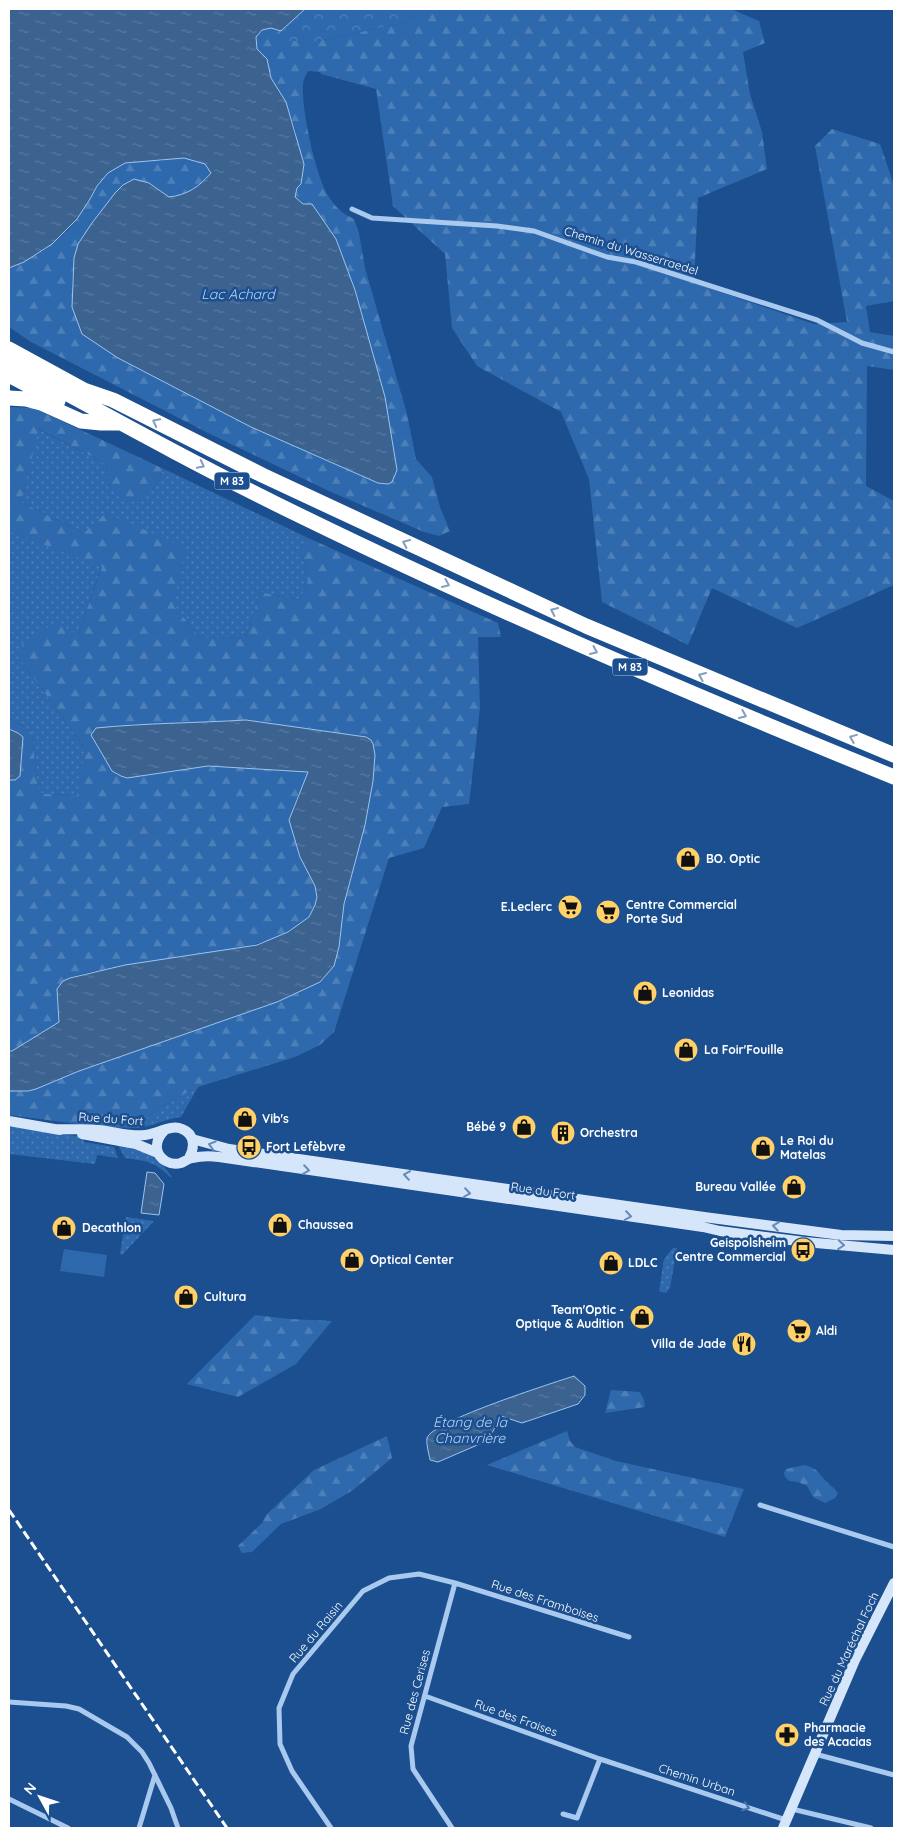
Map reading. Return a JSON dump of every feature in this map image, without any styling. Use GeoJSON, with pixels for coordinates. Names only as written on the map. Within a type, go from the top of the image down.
{"type":"FeatureCollection","features":[{"type":"Feature","properties":{"kind":"highway"},"geometry":{"type":"LineString","coordinates":[[9,339],[88,383],[113,400]]}},
{"type":"Feature","properties":{"kind":"highway"},"geometry":{"type":"LineString","coordinates":[[9,349],[84,390],[113,400]]}},
{"type":"Feature","properties":{"kind":"highway"},"geometry":{"type":"LineString","coordinates":[[9,362],[119,423]]}},
{"type":"Feature","properties":{"kind":"highway"},"geometry":{"type":"LineString","coordinates":[[9,375],[101,423]]}},
{"type":"Feature","properties":{"kind":"highway"},"geometry":{"type":"LineString","coordinates":[[9,398],[26,399],[40,403],[81,421],[119,423]]}},
{"type":"Feature","properties":{"kind":"highway","name":"M 83"},"geometry":{"type":"LineString","coordinates":[[113,400],[271,479],[578,622],[894,755]]}},
{"type":"Feature","properties":{"kind":"highway","name":"M 83"},"geometry":{"type":"LineString","coordinates":[[119,423],[307,519],[410,568],[628,666],[894,777]]}},
{"type":"Feature","properties":{"kind":"main road","name":"Rue du Fort"},"geometry":{"type":"LineString","coordinates":[[9,1121],[121,1140],[158,1153],[172,1164],[178,1164],[188,1158],[219,1157],[703,1226],[720,1231],[805,1242],[894,1250]]}},
{"type":"Feature","properties":{"kind":"main road","name":"Rue du Fort"},"geometry":{"type":"LineString","coordinates":[[55,1129],[96,1130],[144,1136],[170,1128],[182,1128],[190,1134],[192,1139],[229,1149],[658,1211],[841,1235],[894,1236]]}},
{"type":"Feature","properties":{"kind":"main road","name":"Rue du Fort"},"geometry":{"type":"LineString","coordinates":[[158,1153],[158,1141],[164,1131]]}},
{"type":"Feature","properties":{"kind":"main road"},"geometry":{"type":"LineString","coordinates":[[188,1158],[193,1149],[192,1139]]}},
{"type":"Feature","properties":{"kind":"main road","name":"Rue du Maréchal Foch"},"geometry":{"type":"LineString","coordinates":[[785,1824],[856,1660],[894,1584]]}},
{"type":"Feature","properties":{"kind":"street","name":"Chemin du Wasserraedel"},"geometry":{"type":"LineString","coordinates":[[352,209],[372,218],[497,226],[534,231],[608,257],[636,262],[817,320],[862,343],[894,352]]}},
{"type":"Feature","properties":{"kind":"street"},"geometry":{"type":"LineString","coordinates":[[760,1506],[894,1547]]}},
{"type":"Feature","properties":{"kind":"street","name":"Rue du Raisin"},"geometry":{"type":"LineString","coordinates":[[331,1828],[292,1771],[280,1744],[279,1708],[293,1674],[363,1591],[389,1578],[419,1574],[455,1583]]}},
{"type":"Feature","properties":{"kind":"street","name":"Rue des Framboises"},"geometry":{"type":"LineString","coordinates":[[455,1583],[629,1638]]}},
{"type":"Feature","properties":{"kind":"street","name":"Rue des Cerises"},"geometry":{"type":"LineString","coordinates":[[452,1828],[413,1769],[410,1746],[455,1583]]}},
{"type":"Feature","properties":{"kind":"street","name":"Rue des Fraises"},"geometry":{"type":"LineString","coordinates":[[425,1696],[600,1759]]}},
{"type":"Feature","properties":{"kind":"street"},"geometry":{"type":"LineString","coordinates":[[9,1702],[66,1706],[89,1714],[134,1742],[146,1757],[175,1816],[178,1828]]}},
{"type":"Feature","properties":{"kind":"street"},"geometry":{"type":"LineString","coordinates":[[815,1754],[894,1775]]}},
{"type":"Feature","properties":{"kind":"street"},"geometry":{"type":"LineString","coordinates":[[563,1814],[577,1818],[600,1759]]}},
{"type":"Feature","properties":{"kind":"street","name":"Chemin Urban"},"geometry":{"type":"LineString","coordinates":[[600,1759],[785,1824]]}},
{"type":"Feature","properties":{"kind":"street"},"geometry":{"type":"LineString","coordinates":[[139,1828],[154,1775]]}},
{"type":"Feature","properties":{"kind":"street"},"geometry":{"type":"LineString","coordinates":[[9,1799],[68,1828]]}},
{"type":"Feature","properties":{"kind":"street"},"geometry":{"type":"LineString","coordinates":[[792,1809],[871,1828]]}},
{"type":"Feature","properties":{"kind":"green space"},"geometry":{"type":"Polygon","coordinates":[[[305,9],[423,9],[407,22],[318,41],[278,41],[281,31],[305,9]]]}},
{"type":"Feature","properties":{"kind":"green space"},"geometry":{"type":"Polygon","coordinates":[[[423,9],[731,9],[759,21],[765,43],[743,52],[750,94],[762,132],[767,169],[698,198],[694,283],[814,324],[847,322],[815,146],[832,129],[880,144],[894,185],[894,301],[866,306],[870,332],[894,336],[894,370],[867,366],[866,486],[894,501],[894,585],[797,628],[712,588],[688,645],[602,602],[589,479],[561,412],[477,366],[452,328],[445,254],[393,206],[376,89],[321,74],[320,72],[308,71],[303,85],[304,109],[319,175],[324,188],[334,204],[346,215],[354,219],[359,233],[365,268],[407,414],[416,459],[432,477],[440,507],[450,531],[439,536],[424,532],[329,491],[208,433],[31,342],[9,327],[9,268],[37,254],[63,235],[77,219],[109,172],[134,161],[160,161],[183,158],[205,164],[211,173],[197,186],[175,196],[169,197],[149,183],[134,179],[123,185],[115,193],[74,258],[72,288],[118,358],[251,427],[378,483],[389,484],[392,482],[385,397],[355,290],[336,239],[312,205],[303,204],[295,197],[297,188],[296,132],[286,103],[271,78],[267,59],[257,49],[256,37],[262,30],[272,28],[281,31],[278,41],[318,41],[407,22],[423,9]]]}},
{"type":"Feature","properties":{"kind":"green space"},"geometry":{"type":"Polygon","coordinates":[[[9,407],[34,408],[164,469],[152,490],[130,503],[109,489],[106,464],[39,429],[21,502],[84,533],[106,513],[186,548],[173,604],[200,638],[246,637],[260,592],[300,600],[308,580],[301,550],[306,537],[498,623],[501,637],[478,637],[480,708],[469,804],[442,807],[424,848],[389,858],[334,1032],[320,1045],[295,1057],[198,1087],[162,1106],[134,1128],[101,1127],[9,1115],[9,1091],[36,1089],[79,1071],[277,1002],[339,947],[344,904],[365,825],[373,781],[366,737],[247,720],[156,725],[137,724],[94,729],[116,774],[127,778],[208,766],[309,772],[295,802],[291,818],[293,833],[301,858],[317,892],[316,904],[302,923],[277,937],[244,947],[206,955],[97,971],[70,978],[57,989],[59,1022],[11,1052],[9,1051],[9,780],[15,780],[18,733],[9,729],[9,719],[32,732],[38,793],[77,796],[85,749],[18,656],[24,641],[55,624],[78,634],[102,567],[9,531],[9,407]]]}},
{"type":"Feature","properties":{"kind":"green space"},"geometry":{"type":"Polygon","coordinates":[[[38,429],[106,464],[109,489],[152,490],[164,469],[306,537],[301,550],[308,580],[300,600],[260,592],[246,637],[200,638],[173,604],[84,533],[21,502],[38,429]]]}},
{"type":"Feature","properties":{"kind":"green space"},"geometry":{"type":"Polygon","coordinates":[[[9,531],[102,566],[78,634],[18,656],[85,749],[78,796],[38,793],[32,732],[9,719],[9,615],[11,611],[9,610],[9,531]]]}},
{"type":"Feature","properties":{"kind":"green space"},"geometry":{"type":"Polygon","coordinates":[[[198,1087],[181,1117],[146,1127],[134,1128],[162,1106],[198,1087]]]}},
{"type":"Feature","properties":{"kind":"green space"},"geometry":{"type":"Polygon","coordinates":[[[9,1126],[84,1137],[84,1142],[114,1147],[118,1158],[97,1155],[95,1164],[9,1154],[9,1126]]]}},
{"type":"Feature","properties":{"kind":"green space"},"geometry":{"type":"Polygon","coordinates":[[[118,1145],[149,1154],[172,1177],[154,1165],[125,1158],[118,1145]]]}},
{"type":"Feature","properties":{"kind":"green space"},"geometry":{"type":"Polygon","coordinates":[[[126,1217],[154,1221],[122,1255],[120,1254],[126,1217]]]}},
{"type":"Feature","properties":{"kind":"green space"},"geometry":{"type":"Polygon","coordinates":[[[673,1248],[677,1248],[670,1288],[666,1293],[659,1291],[664,1259],[673,1248]]]}},
{"type":"Feature","properties":{"kind":"green space"},"geometry":{"type":"Polygon","coordinates":[[[64,1249],[107,1255],[104,1277],[60,1271],[64,1249]]]}},
{"type":"Feature","properties":{"kind":"green space"},"geometry":{"type":"Polygon","coordinates":[[[255,1315],[332,1321],[296,1364],[238,1397],[187,1384],[255,1315]]]}},
{"type":"Feature","properties":{"kind":"green space"},"geometry":{"type":"Polygon","coordinates":[[[611,1390],[640,1392],[645,1407],[605,1413],[611,1390]]]}},
{"type":"Feature","properties":{"kind":"green space"},"geometry":{"type":"Polygon","coordinates":[[[567,1431],[570,1441],[575,1447],[616,1461],[744,1489],[725,1537],[487,1465],[567,1431]]]}},
{"type":"Feature","properties":{"kind":"green space"},"geometry":{"type":"Polygon","coordinates":[[[387,1436],[392,1458],[353,1490],[321,1509],[281,1524],[252,1552],[242,1553],[238,1546],[262,1523],[267,1514],[314,1470],[387,1436]]]}},
{"type":"Feature","properties":{"kind":"green space"},"geometry":{"type":"Polygon","coordinates":[[[804,1465],[815,1470],[834,1488],[838,1494],[835,1498],[825,1503],[813,1497],[807,1486],[789,1481],[785,1477],[786,1469],[804,1465]]]}},
{"type":"Feature","properties":{"kind":"water","name":"Lac Achard"},"geometry":{"type":"Polygon","coordinates":[[[9,9],[305,9],[281,31],[271,28],[262,30],[256,37],[257,49],[267,59],[271,78],[286,102],[304,164],[301,184],[297,188],[295,197],[303,204],[312,204],[336,239],[355,290],[385,397],[397,470],[392,482],[388,484],[378,483],[251,427],[118,358],[82,334],[72,307],[74,258],[78,244],[92,223],[115,193],[123,185],[134,179],[149,183],[169,197],[175,196],[192,190],[211,173],[205,164],[184,158],[125,163],[108,173],[97,186],[77,219],[52,244],[24,262],[9,268],[9,9]]]}},
{"type":"Feature","properties":{"kind":"water"},"geometry":{"type":"Polygon","coordinates":[[[246,720],[366,737],[373,744],[375,755],[373,781],[365,825],[344,904],[339,947],[334,966],[320,982],[277,1002],[79,1071],[36,1089],[9,1091],[9,1051],[12,1051],[59,1022],[57,989],[63,981],[125,965],[257,945],[288,932],[309,917],[317,897],[315,886],[300,857],[289,820],[308,772],[208,766],[127,778],[112,771],[91,735],[96,728],[246,720]]]}},
{"type":"Feature","properties":{"kind":"water"},"geometry":{"type":"Polygon","coordinates":[[[9,729],[23,737],[20,776],[15,780],[9,780],[9,729]]]}},
{"type":"Feature","properties":{"kind":"water"},"geometry":{"type":"Polygon","coordinates":[[[147,1172],[155,1173],[164,1184],[159,1215],[141,1213],[147,1172]]]}},
{"type":"Feature","properties":{"kind":"water","name":"Étang de la Chanvrière"},"geometry":{"type":"Polygon","coordinates":[[[574,1376],[585,1386],[585,1395],[578,1404],[522,1423],[501,1416],[492,1433],[482,1443],[438,1462],[430,1460],[427,1438],[434,1431],[449,1422],[494,1403],[574,1376]]]}},
{"type":"Feature","properties":{"kind":"railway"},"geometry":{"type":"LineString","coordinates":[[9,1510],[227,1828]]}},
{"type":"Feature","properties":{"kind":"place","name":"BO. Optic"},"geometry":{"type":"Point","coordinates":[688,859]}},
{"type":"Feature","properties":{"kind":"place","name":"E.Leclerc"},"geometry":{"type":"Point","coordinates":[570,907]}},
{"type":"Feature","properties":{"kind":"place","name":"Centre Commercial Porte Sud"},"geometry":{"type":"Point","coordinates":[608,912]}},
{"type":"Feature","properties":{"kind":"place","name":"Leonidas"},"geometry":{"type":"Point","coordinates":[645,993]}},
{"type":"Feature","properties":{"kind":"place","name":"La Foir'Fouille"},"geometry":{"type":"Point","coordinates":[686,1050]}},
{"type":"Feature","properties":{"kind":"place","name":"Vib's"},"geometry":{"type":"Point","coordinates":[245,1119]}},
{"type":"Feature","properties":{"kind":"place","name":"Bébé 9"},"geometry":{"type":"Point","coordinates":[524,1127]}},
{"type":"Feature","properties":{"kind":"place","name":"Orchestra"},"geometry":{"type":"Point","coordinates":[563,1133]}},
{"type":"Feature","properties":{"kind":"place","name":"Fort Lefèbvre"},"geometry":{"type":"Point","coordinates":[249,1147]}},
{"type":"Feature","properties":{"kind":"place","name":"Le Roi du Matelas"},"geometry":{"type":"Point","coordinates":[763,1148]}},
{"type":"Feature","properties":{"kind":"place","name":"Bureau Vallée"},"geometry":{"type":"Point","coordinates":[794,1187]}},
{"type":"Feature","properties":{"kind":"place","name":"Chaussea"},"geometry":{"type":"Point","coordinates":[280,1225]}},
{"type":"Feature","properties":{"kind":"place","name":"Decathlon"},"geometry":{"type":"Point","coordinates":[64,1228]}},
{"type":"Feature","properties":{"kind":"place","name":"Geispolsheim Centre Commercial"},"geometry":{"type":"Point","coordinates":[803,1250]}},
{"type":"Feature","properties":{"kind":"place","name":"Optical Center"},"geometry":{"type":"Point","coordinates":[352,1260]}},
{"type":"Feature","properties":{"kind":"place","name":"LDLC"},"geometry":{"type":"Point","coordinates":[611,1263]}},
{"type":"Feature","properties":{"kind":"place","name":"Cultura"},"geometry":{"type":"Point","coordinates":[186,1297]}},
{"type":"Feature","properties":{"kind":"place","name":"Team'Optic - Optique & Audition"},"geometry":{"type":"Point","coordinates":[642,1317]}},
{"type":"Feature","properties":{"kind":"place","name":"Aldi"},"geometry":{"type":"Point","coordinates":[799,1331]}},
{"type":"Feature","properties":{"kind":"place","name":"Villa de Jade"},"geometry":{"type":"Point","coordinates":[744,1344]}},
{"type":"Feature","properties":{"kind":"place","name":"Pharmacie des Acacias"},"geometry":{"type":"Point","coordinates":[787,1735]}}]}
